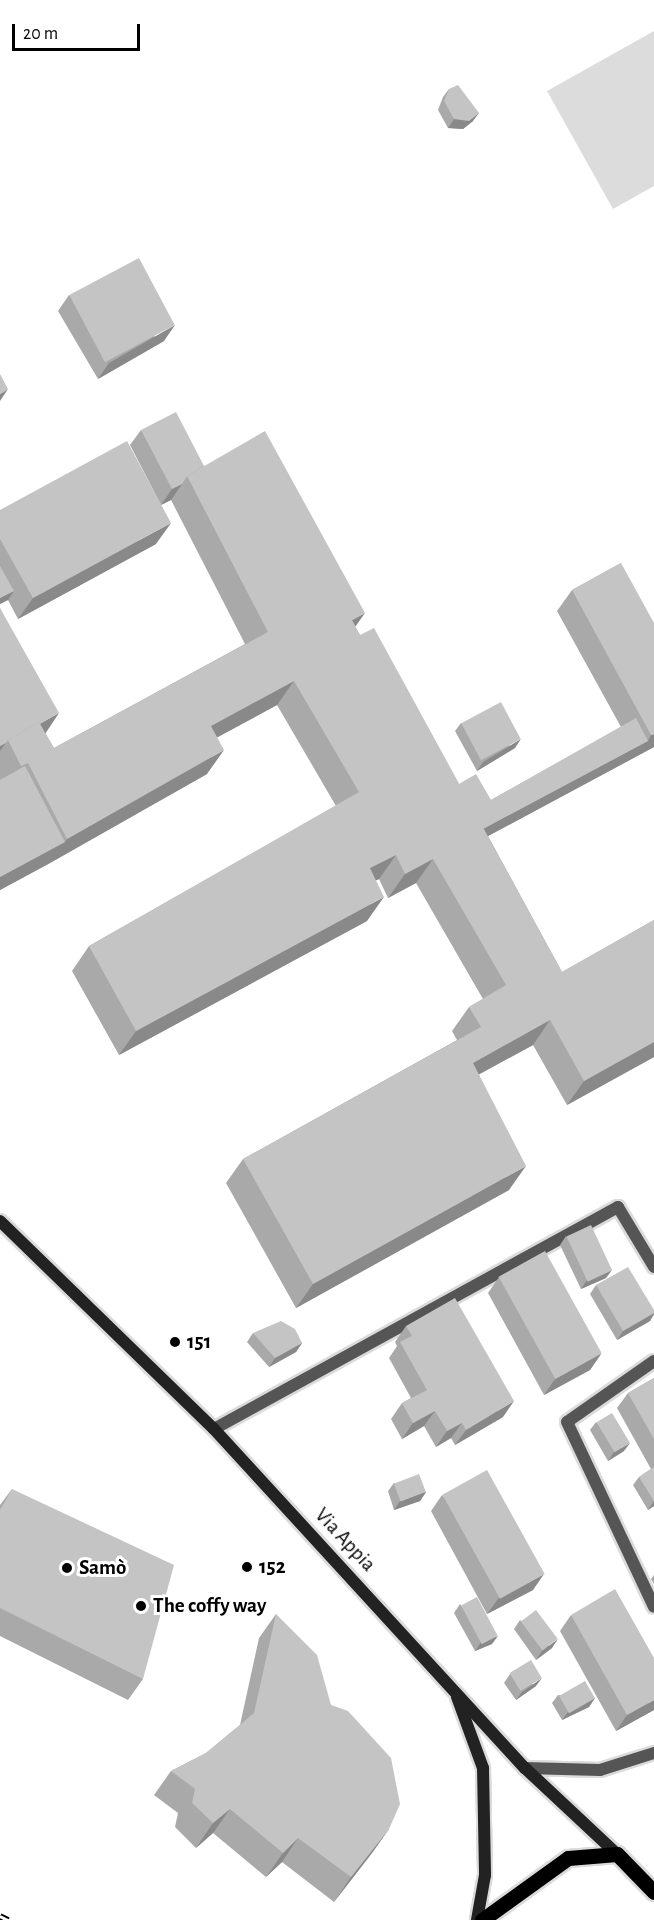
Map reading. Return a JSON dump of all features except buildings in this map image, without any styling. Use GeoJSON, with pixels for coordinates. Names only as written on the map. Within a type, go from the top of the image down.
{"type":"FeatureCollection","features":[{"type":"Feature","properties":{"kind":"main road","name":"Via Appia"},"geometry":{"type":"LineString","coordinates":[[0,1221],[214,1429],[525,1768],[654,1892]]}},
{"type":"Feature","properties":{"kind":"main road"},"geometry":{"type":"LineString","coordinates":[[454,1690],[483,1768],[485,1875],[480,1920]]}},
{"type":"Feature","properties":{"kind":"main road"},"geometry":{"type":"LineString","coordinates":[[480,1920],[568,1858],[617,1854]]}},
{"type":"Feature","properties":{"kind":"street"},"geometry":{"type":"LineString","coordinates":[[214,1429],[618,1207],[654,1267]]}},
{"type":"Feature","properties":{"kind":"street"},"geometry":{"type":"LineString","coordinates":[[654,1361],[567,1422],[654,1607]]}},
{"type":"Feature","properties":{"kind":"street"},"geometry":{"type":"LineString","coordinates":[[525,1768],[600,1770],[654,1753]]}},
{"type":"Feature","properties":{"kind":"shaded area"},"geometry":{"type":"Polygon","coordinates":[[[654,31],[654,186],[613,209],[547,91],[654,31]]]}},
{"type":"Feature","properties":{"kind":"railway"},"geometry":{"type":"LineString","coordinates":[[0,1916],[8,1920]]}},
{"type":"Feature","properties":{"kind":"place","name":"151"},"geometry":{"type":"Point","coordinates":[175,1342]}},
{"type":"Feature","properties":{"kind":"place","name":"152"},"geometry":{"type":"Point","coordinates":[247,1567]}},
{"type":"Feature","properties":{"kind":"place","name":"Samò"},"geometry":{"type":"Point","coordinates":[67,1568]}},
{"type":"Feature","properties":{"kind":"place","name":"The coffy way"},"geometry":{"type":"Point","coordinates":[141,1606]}}]}
